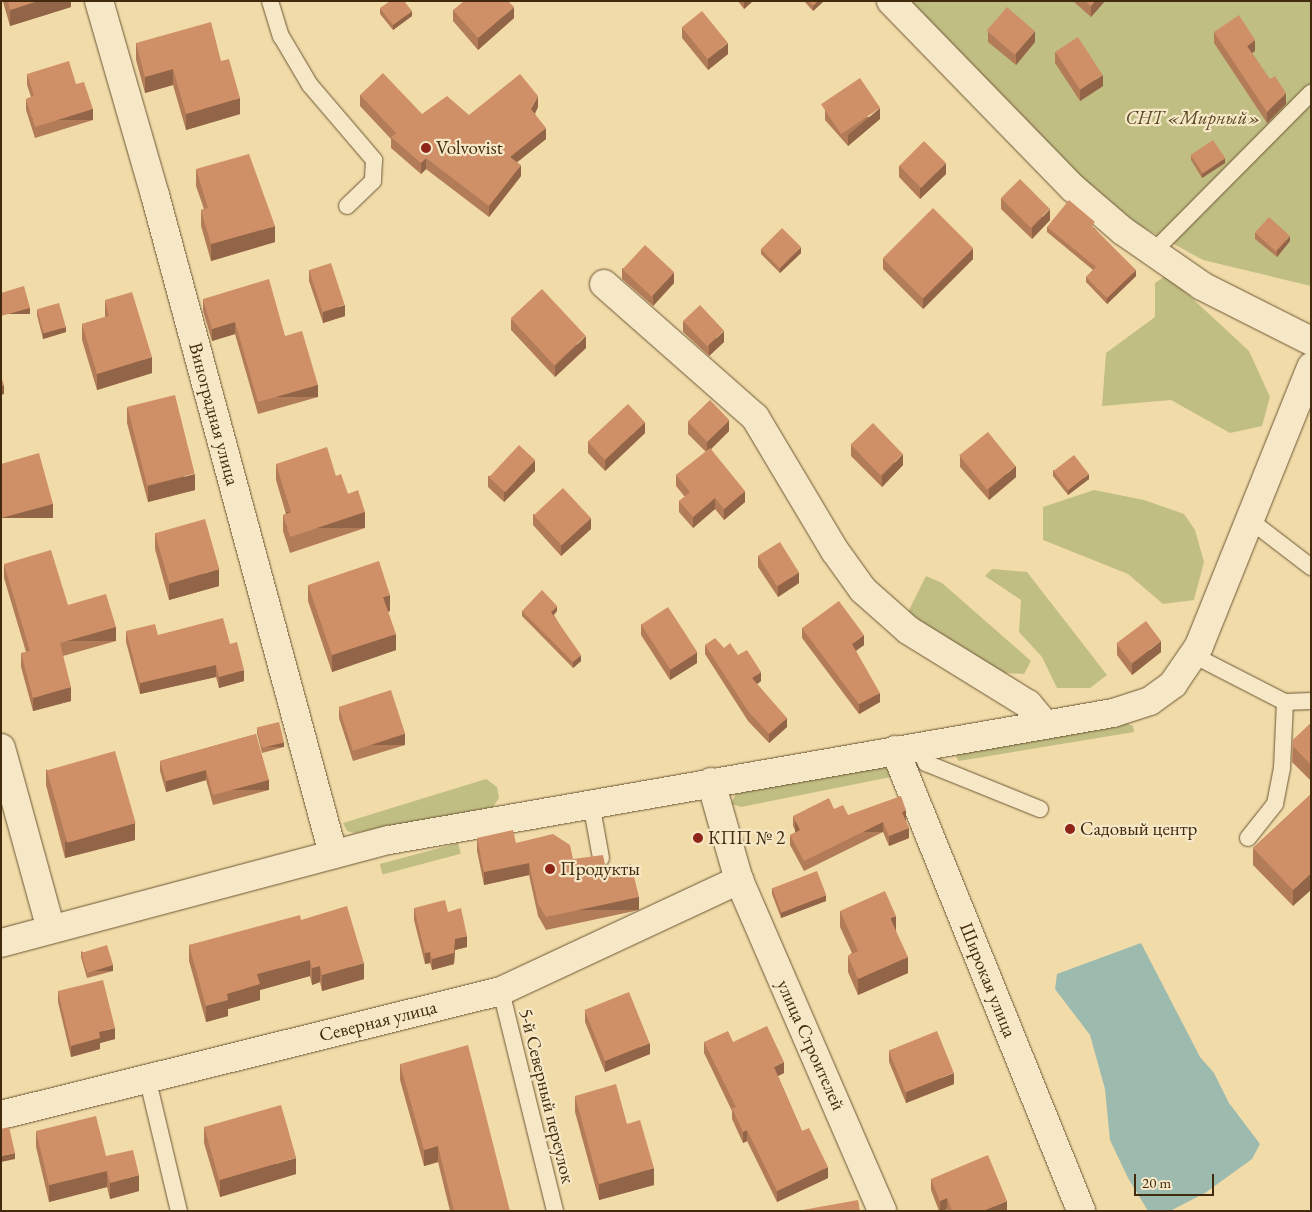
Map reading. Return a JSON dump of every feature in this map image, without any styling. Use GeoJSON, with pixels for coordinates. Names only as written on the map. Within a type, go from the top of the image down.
{"type":"FeatureCollection","features":[{"type":"Feature","properties":{"kind":"street","name":"Виноградная улица"},"geometry":{"type":"LineString","coordinates":[[99,1],[155,194],[330,841]]}},
{"type":"Feature","properties":{"kind":"street"},"geometry":{"type":"LineString","coordinates":[[911,7],[1073,188],[1152,253],[1202,286],[1311,341]]}},
{"type":"Feature","properties":{"kind":"street"},"geometry":{"type":"LineString","coordinates":[[604,284],[755,417],[835,552],[863,590],[908,630],[1028,704],[1044,724]]}},
{"type":"Feature","properties":{"kind":"street"},"geometry":{"type":"LineString","coordinates":[[1,943],[330,841],[427,833],[1113,713],[1150,701],[1173,684],[1195,656],[1251,521],[1311,367]]}},
{"type":"Feature","properties":{"kind":"street"},"geometry":{"type":"LineString","coordinates":[[1,748],[51,929]]}},
{"type":"Feature","properties":{"kind":"street","name":"Широкая улица"},"geometry":{"type":"LineString","coordinates":[[907,748],[1081,1211]]}},
{"type":"Feature","properties":{"kind":"street","name":"улица Строителей"},"geometry":{"type":"LineString","coordinates":[[711,782],[739,880],[882,1211]]}},
{"type":"Feature","properties":{"kind":"street","name":"Северная улица"},"geometry":{"type":"LineString","coordinates":[[1,1115],[147,1077],[501,991],[739,880]]}},
{"type":"Feature","properties":{"kind":"lane"},"geometry":{"type":"LineString","coordinates":[[270,1],[281,36],[310,86],[374,160],[373,181],[347,206]]}},
{"type":"Feature","properties":{"kind":"lane"},"geometry":{"type":"LineString","coordinates":[[1152,253],[1311,92]]}},
{"type":"Feature","properties":{"kind":"lane"},"geometry":{"type":"LineString","coordinates":[[1251,521],[1311,567]]}},
{"type":"Feature","properties":{"kind":"lane"},"geometry":{"type":"LineString","coordinates":[[1195,656],[1285,702],[1311,701]]}},
{"type":"Feature","properties":{"kind":"lane"},"geometry":{"type":"LineString","coordinates":[[1248,838],[1276,804],[1282,768],[1285,702]]}},
{"type":"Feature","properties":{"kind":"lane"},"geometry":{"type":"LineString","coordinates":[[907,748],[926,763],[1040,809]]}},
{"type":"Feature","properties":{"kind":"lane"},"geometry":{"type":"LineString","coordinates":[[591,803],[601,858]]}},
{"type":"Feature","properties":{"kind":"lane","name":"5-й Северный переулок"},"geometry":{"type":"LineString","coordinates":[[501,991],[555,1211]]}},
{"type":"Feature","properties":{"kind":"lane"},"geometry":{"type":"LineString","coordinates":[[147,1077],[180,1211]]}},
{"type":"Feature","properties":{"kind":"green space","name":"СНТ «Мирный»"},"geometry":{"type":"Polygon","coordinates":[[[910,1],[1311,1],[1311,286],[1203,260],[1139,225],[1071,171],[910,1]]]}},
{"type":"Feature","properties":{"kind":"green space"},"geometry":{"type":"Polygon","coordinates":[[[1167,275],[1249,351],[1270,397],[1262,426],[1230,433],[1171,400],[1102,406],[1106,353],[1155,317],[1155,283],[1167,275]]]}},
{"type":"Feature","properties":{"kind":"green space"},"geometry":{"type":"Polygon","coordinates":[[[1094,490],[1144,500],[1184,514],[1195,530],[1204,562],[1194,600],[1163,604],[1128,574],[1043,540],[1043,507],[1094,490]]]}},
{"type":"Feature","properties":{"kind":"green space"},"geometry":{"type":"Polygon","coordinates":[[[992,569],[1027,572],[1107,675],[1090,688],[1057,688],[1042,657],[1019,632],[1021,600],[985,576],[992,569]]]}},
{"type":"Feature","properties":{"kind":"green space"},"geometry":{"type":"Polygon","coordinates":[[[926,576],[942,583],[1031,661],[1024,674],[1005,673],[906,616],[926,576]]]}},
{"type":"Feature","properties":{"kind":"green space"},"geometry":{"type":"Polygon","coordinates":[[[1122,721],[1133,726],[1134,732],[959,761],[956,757],[958,754],[1122,721]]]}},
{"type":"Feature","properties":{"kind":"green space"},"geometry":{"type":"Polygon","coordinates":[[[883,760],[891,777],[741,807],[731,804],[740,785],[883,760]]]}},
{"type":"Feature","properties":{"kind":"green space"},"geometry":{"type":"Polygon","coordinates":[[[486,779],[497,787],[499,798],[493,807],[354,833],[347,831],[343,823],[486,779]]]}},
{"type":"Feature","properties":{"kind":"green space"},"geometry":{"type":"Polygon","coordinates":[[[458,843],[461,854],[383,875],[380,864],[458,843]]]}},
{"type":"Feature","properties":{"kind":"shaded area"},"geometry":{"type":"Polygon","coordinates":[[[1141,943],[1200,1057],[1214,1073],[1229,1103],[1260,1144],[1252,1159],[1205,1193],[1170,1211],[1148,1211],[1128,1178],[1110,1140],[1105,1089],[1090,1035],[1055,989],[1057,974],[1141,943]]]}},
{"type":"Feature","properties":{"kind":"building"},"geometry":{"type":"Polygon","coordinates":[[[8,1],[38,1],[10,10],[8,1]]]}},
{"type":"Feature","properties":{"kind":"building"},"geometry":{"type":"Polygon","coordinates":[[[390,1],[404,1],[412,11],[393,25],[380,8],[390,1]]]}},
{"type":"Feature","properties":{"kind":"building"},"geometry":{"type":"Polygon","coordinates":[[[464,1],[508,1],[514,7],[478,38],[453,10],[464,1]]]}},
{"type":"Feature","properties":{"kind":"building"},"geometry":{"type":"Polygon","coordinates":[[[809,1],[818,1],[813,6],[809,1]]]}},
{"type":"Feature","properties":{"kind":"building"},"geometry":{"type":"Polygon","coordinates":[[[1085,1],[1095,1],[1091,6],[1085,1]]]}},
{"type":"Feature","properties":{"kind":"building"},"geometry":{"type":"Polygon","coordinates":[[[1007,7],[1035,31],[1015,55],[987,30],[1007,7]]]}},
{"type":"Feature","properties":{"kind":"building"},"geometry":{"type":"Polygon","coordinates":[[[702,11],[728,43],[708,59],[682,27],[702,11]]]}},
{"type":"Feature","properties":{"kind":"building"},"geometry":{"type":"Polygon","coordinates":[[[1239,15],[1255,40],[1247,46],[1270,79],[1275,76],[1286,93],[1267,112],[1214,32],[1239,15]]]}},
{"type":"Feature","properties":{"kind":"building"},"geometry":{"type":"Polygon","coordinates":[[[211,22],[221,61],[229,59],[240,98],[186,114],[173,69],[145,77],[136,43],[211,22]]]}},
{"type":"Feature","properties":{"kind":"building"},"geometry":{"type":"Polygon","coordinates":[[[1078,37],[1103,75],[1080,89],[1055,52],[1078,37]]]}},
{"type":"Feature","properties":{"kind":"building"},"geometry":{"type":"Polygon","coordinates":[[[69,61],[76,84],[84,82],[93,109],[35,127],[26,99],[34,96],[27,74],[69,61]]]}},
{"type":"Feature","properties":{"kind":"building"},"geometry":{"type":"Polygon","coordinates":[[[383,73],[422,114],[447,96],[469,115],[520,74],[538,96],[531,109],[546,128],[510,157],[521,165],[489,206],[426,158],[421,163],[391,137],[396,133],[360,95],[383,73]]]}},
{"type":"Feature","properties":{"kind":"building"},"geometry":{"type":"Polygon","coordinates":[[[860,78],[880,108],[841,134],[821,104],[860,78]]]}},
{"type":"Feature","properties":{"kind":"building"},"geometry":{"type":"Polygon","coordinates":[[[1213,140],[1225,158],[1203,173],[1191,155],[1213,140]]]}},
{"type":"Feature","properties":{"kind":"building"},"geometry":{"type":"Polygon","coordinates":[[[924,141],[946,163],[921,188],[899,166],[924,141]]]}},
{"type":"Feature","properties":{"kind":"building"},"geometry":{"type":"Polygon","coordinates":[[[249,154],[275,226],[211,244],[201,210],[208,208],[196,169],[249,154]]]}},
{"type":"Feature","properties":{"kind":"building"},"geometry":{"type":"Polygon","coordinates":[[[1020,179],[1050,209],[1031,228],[1001,198],[1020,179]]]}},
{"type":"Feature","properties":{"kind":"building"},"geometry":{"type":"Polygon","coordinates":[[[1069,200],[1095,222],[1092,226],[1136,270],[1107,298],[1086,277],[1096,267],[1047,227],[1069,200]]]}},
{"type":"Feature","properties":{"kind":"building"},"geometry":{"type":"Polygon","coordinates":[[[933,208],[973,248],[923,299],[883,258],[933,208]]]}},
{"type":"Feature","properties":{"kind":"building"},"geometry":{"type":"Polygon","coordinates":[[[1269,217],[1290,236],[1276,251],[1255,233],[1269,217]]]}},
{"type":"Feature","properties":{"kind":"building"},"geometry":{"type":"Polygon","coordinates":[[[782,228],[801,247],[780,268],[761,249],[782,228]]]}},
{"type":"Feature","properties":{"kind":"building"},"geometry":{"type":"Polygon","coordinates":[[[645,245],[674,272],[652,296],[622,269],[645,245]]]}},
{"type":"Feature","properties":{"kind":"building"},"geometry":{"type":"Polygon","coordinates":[[[331,263],[345,305],[323,312],[309,270],[331,263]]]}},
{"type":"Feature","properties":{"kind":"building"},"geometry":{"type":"Polygon","coordinates":[[[269,279],[285,336],[302,331],[318,385],[258,402],[235,322],[212,329],[203,299],[269,279]]]}},
{"type":"Feature","properties":{"kind":"building"},"geometry":{"type":"Polygon","coordinates":[[[24,286],[30,308],[1,316],[1,293],[24,286]]]}},
{"type":"Feature","properties":{"kind":"building"},"geometry":{"type":"Polygon","coordinates":[[[542,289],[586,336],[554,365],[511,318],[542,289]]]}},
{"type":"Feature","properties":{"kind":"building"},"geometry":{"type":"Polygon","coordinates":[[[132,292],[152,357],[97,374],[82,324],[109,316],[105,300],[132,292]]]}},
{"type":"Feature","properties":{"kind":"building"},"geometry":{"type":"Polygon","coordinates":[[[59,303],[66,327],[44,333],[37,309],[59,303]]]}},
{"type":"Feature","properties":{"kind":"building"},"geometry":{"type":"Polygon","coordinates":[[[700,305],[724,331],[707,346],[683,321],[700,305]]]}},
{"type":"Feature","properties":{"kind":"building"},"geometry":{"type":"Polygon","coordinates":[[[175,395],[195,474],[147,485],[127,407],[175,395]]]}},
{"type":"Feature","properties":{"kind":"building"},"geometry":{"type":"Polygon","coordinates":[[[710,400],[729,420],[707,442],[688,422],[710,400]]]}},
{"type":"Feature","properties":{"kind":"building"},"geometry":{"type":"Polygon","coordinates":[[[628,404],[645,422],[605,460],[588,442],[628,404]]]}},
{"type":"Feature","properties":{"kind":"building"},"geometry":{"type":"Polygon","coordinates":[[[873,423],[903,454],[881,475],[851,445],[873,423]]]}},
{"type":"Feature","properties":{"kind":"building"},"geometry":{"type":"Polygon","coordinates":[[[988,432],[1016,466],[987,489],[959,455],[988,432]]]}},
{"type":"Feature","properties":{"kind":"building"},"geometry":{"type":"Polygon","coordinates":[[[519,445],[535,460],[505,492],[489,477],[519,445]]]}},
{"type":"Feature","properties":{"kind":"building"},"geometry":{"type":"Polygon","coordinates":[[[327,447],[336,476],[341,474],[348,494],[358,490],[365,512],[290,537],[283,515],[291,512],[276,464],[327,447]]]}},
{"type":"Feature","properties":{"kind":"building"},"geometry":{"type":"Polygon","coordinates":[[[710,448],[745,491],[724,509],[715,498],[693,517],[679,501],[690,492],[676,475],[710,448]]]}},
{"type":"Feature","properties":{"kind":"building"},"geometry":{"type":"Polygon","coordinates":[[[39,453],[53,504],[1,518],[1,464],[39,453]]]}},
{"type":"Feature","properties":{"kind":"building"},"geometry":{"type":"Polygon","coordinates":[[[1074,455],[1089,474],[1068,490],[1054,471],[1074,455]]]}},
{"type":"Feature","properties":{"kind":"building"},"geometry":{"type":"Polygon","coordinates":[[[563,488],[591,518],[562,545],[534,515],[563,488]]]}},
{"type":"Feature","properties":{"kind":"building"},"geometry":{"type":"Polygon","coordinates":[[[205,519],[219,569],[169,583],[155,533],[205,519]]]}},
{"type":"Feature","properties":{"kind":"building"},"geometry":{"type":"Polygon","coordinates":[[[780,542],[799,573],[777,586],[758,556],[780,542]]]}},
{"type":"Feature","properties":{"kind":"building"},"geometry":{"type":"Polygon","coordinates":[[[51,550],[68,605],[106,594],[116,627],[60,643],[71,687],[33,698],[21,653],[30,651],[4,564],[51,550]]]}},
{"type":"Feature","properties":{"kind":"building"},"geometry":{"type":"Polygon","coordinates":[[[379,561],[390,595],[383,597],[396,634],[332,655],[308,585],[379,561]]]}},
{"type":"Feature","properties":{"kind":"building"},"geometry":{"type":"Polygon","coordinates":[[[542,590],[557,606],[551,612],[581,655],[573,662],[522,611],[542,590]]]}},
{"type":"Feature","properties":{"kind":"building"},"geometry":{"type":"Polygon","coordinates":[[[839,601],[864,635],[852,644],[880,693],[859,704],[802,628],[839,601]]]}},
{"type":"Feature","properties":{"kind":"building"},"geometry":{"type":"Polygon","coordinates":[[[668,607],[697,652],[671,670],[641,624],[668,607]]]}},
{"type":"Feature","properties":{"kind":"building"},"geometry":{"type":"Polygon","coordinates":[[[223,618],[230,644],[237,642],[244,670],[219,677],[216,665],[140,683],[126,631],[155,624],[158,635],[223,618]]]}},
{"type":"Feature","properties":{"kind":"building"},"geometry":{"type":"Polygon","coordinates":[[[1146,621],[1161,641],[1131,663],[1116,643],[1146,621]]]}},
{"type":"Feature","properties":{"kind":"building"},"geometry":{"type":"Polygon","coordinates":[[[715,638],[724,648],[730,643],[738,655],[747,650],[761,672],[752,678],[787,718],[769,734],[748,711],[705,645],[715,638]]]}},
{"type":"Feature","properties":{"kind":"building"},"geometry":{"type":"Polygon","coordinates":[[[391,690],[405,734],[353,751],[339,707],[391,690]]]}},
{"type":"Feature","properties":{"kind":"building"},"geometry":{"type":"Polygon","coordinates":[[[279,722],[284,742],[262,748],[257,728],[279,722]]]}},
{"type":"Feature","properties":{"kind":"building"},"geometry":{"type":"Polygon","coordinates":[[[1311,723],[1311,765],[1292,745],[1293,740],[1311,723]]]}},
{"type":"Feature","properties":{"kind":"building"},"geometry":{"type":"Polygon","coordinates":[[[256,734],[269,780],[213,795],[206,770],[166,781],[160,761],[256,734]]]}},
{"type":"Feature","properties":{"kind":"building"},"geometry":{"type":"Polygon","coordinates":[[[115,751],[136,823],[67,843],[47,771],[115,751]]]}},
{"type":"Feature","properties":{"kind":"building"},"geometry":{"type":"Polygon","coordinates":[[[1311,794],[1311,873],[1293,890],[1253,848],[1311,794]]]}},
{"type":"Feature","properties":{"kind":"building"},"geometry":{"type":"Polygon","coordinates":[[[901,796],[906,810],[902,812],[909,828],[889,836],[883,822],[804,861],[790,835],[800,830],[793,816],[829,798],[834,809],[843,805],[848,815],[901,796]]]}},
{"type":"Feature","properties":{"kind":"building"},"geometry":{"type":"Polygon","coordinates":[[[513,830],[516,843],[553,834],[570,845],[573,859],[603,855],[606,869],[631,864],[639,897],[546,917],[538,904],[529,863],[484,872],[477,838],[513,830]]]}},
{"type":"Feature","properties":{"kind":"building"},"geometry":{"type":"Polygon","coordinates":[[[817,871],[826,895],[782,912],[772,888],[817,871]]]}},
{"type":"Feature","properties":{"kind":"building"},"geometry":{"type":"Polygon","coordinates":[[[885,891],[896,916],[890,918],[908,957],[858,979],[848,956],[858,951],[840,911],[885,891]]]}},
{"type":"Feature","properties":{"kind":"building"},"geometry":{"type":"Polygon","coordinates":[[[445,900],[448,912],[461,908],[467,936],[455,939],[454,953],[432,959],[430,952],[425,953],[414,908],[445,900]]]}},
{"type":"Feature","properties":{"kind":"building"},"geometry":{"type":"Polygon","coordinates":[[[347,906],[364,963],[322,975],[320,966],[312,968],[310,960],[257,974],[260,984],[227,994],[228,1000],[206,1006],[189,945],[300,915],[301,920],[347,906]]]}},
{"type":"Feature","properties":{"kind":"building"},"geometry":{"type":"Polygon","coordinates":[[[107,945],[113,965],[87,973],[81,953],[107,945]]]}},
{"type":"Feature","properties":{"kind":"building"},"geometry":{"type":"Polygon","coordinates":[[[103,980],[115,1028],[99,1032],[100,1038],[71,1046],[58,991],[103,980]]]}},
{"type":"Feature","properties":{"kind":"building"},"geometry":{"type":"Polygon","coordinates":[[[629,992],[650,1043],[605,1061],[584,1010],[629,992]]]}},
{"type":"Feature","properties":{"kind":"building"},"geometry":{"type":"Polygon","coordinates":[[[767,1026],[784,1062],[774,1067],[802,1131],[809,1128],[828,1167],[777,1191],[747,1130],[743,1132],[732,1108],[736,1107],[704,1042],[728,1031],[733,1042],[767,1026]]]}},
{"type":"Feature","properties":{"kind":"building"},"geometry":{"type":"Polygon","coordinates":[[[937,1031],[954,1073],[906,1092],[889,1050],[937,1031]]]}},
{"type":"Feature","properties":{"kind":"building"},"geometry":{"type":"Polygon","coordinates":[[[468,1045],[510,1211],[454,1211],[438,1146],[424,1150],[400,1064],[468,1045]]]}},
{"type":"Feature","properties":{"kind":"building"},"geometry":{"type":"Polygon","coordinates":[[[616,1084],[627,1124],[640,1120],[654,1168],[599,1184],[575,1096],[616,1084]]]}},
{"type":"Feature","properties":{"kind":"building"},"geometry":{"type":"Polygon","coordinates":[[[281,1105],[296,1158],[219,1180],[204,1127],[281,1105]]]}},
{"type":"Feature","properties":{"kind":"building"},"geometry":{"type":"Polygon","coordinates":[[[96,1116],[106,1156],[133,1150],[139,1175],[110,1183],[107,1171],[49,1185],[36,1131],[96,1116]]]}},
{"type":"Feature","properties":{"kind":"building"},"geometry":{"type":"Polygon","coordinates":[[[9,1127],[15,1153],[1,1156],[1,1129],[9,1127]]]}},
{"type":"Feature","properties":{"kind":"building"},"geometry":{"type":"Polygon","coordinates":[[[988,1155],[1007,1201],[983,1211],[952,1211],[947,1198],[940,1201],[931,1179],[988,1155]]]}},
{"type":"Feature","properties":{"kind":"building"},"geometry":{"type":"Polygon","coordinates":[[[858,1200],[860,1211],[797,1211],[858,1200]]]}},
{"type":"Feature","properties":{"kind":"place","name":"Volvovist"},"geometry":{"type":"Point","coordinates":[426,148]}},
{"type":"Feature","properties":{"kind":"place","name":"Садовый центр"},"geometry":{"type":"Point","coordinates":[1070,829]}},
{"type":"Feature","properties":{"kind":"place","name":"КПП № 2"},"geometry":{"type":"Point","coordinates":[698,838]}},
{"type":"Feature","properties":{"kind":"place","name":"Продукты"},"geometry":{"type":"Point","coordinates":[550,869]}}]}
